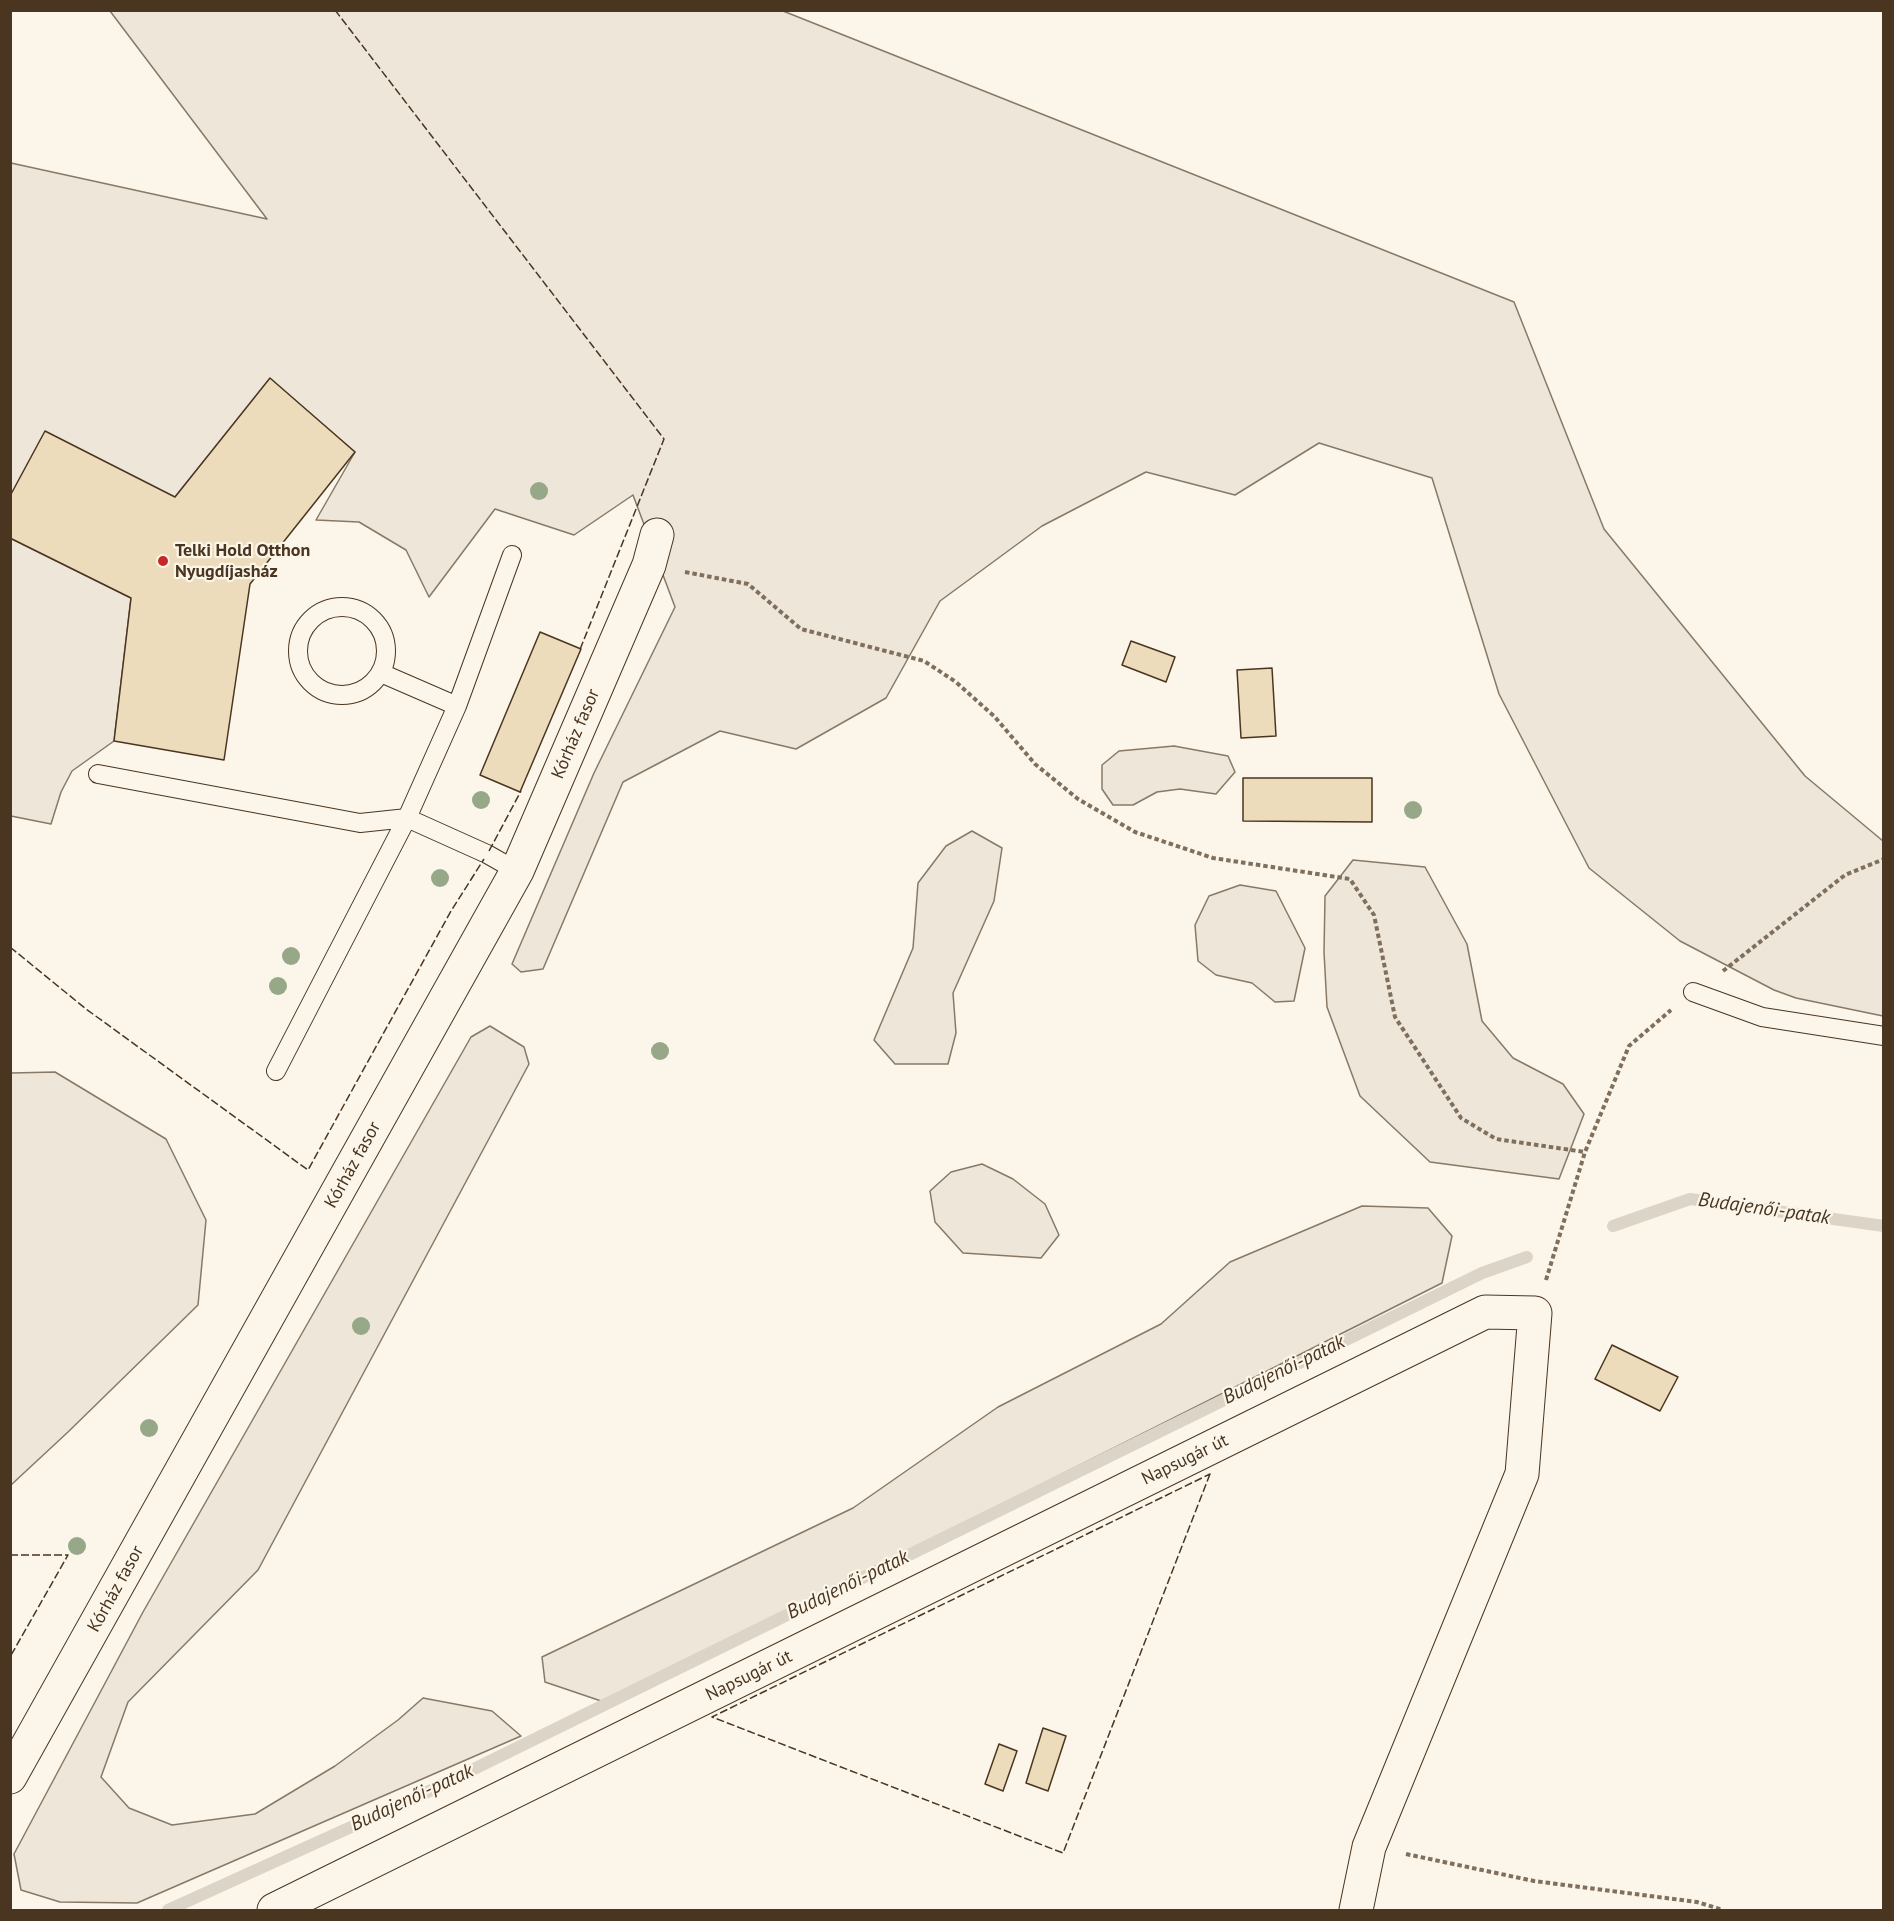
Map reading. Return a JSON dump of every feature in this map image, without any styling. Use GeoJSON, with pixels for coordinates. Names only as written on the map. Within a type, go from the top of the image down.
{"type":"FeatureCollection","features":[{"type":"Feature","properties":{"kind":"street","name":"Kórház fasor"},"geometry":{"type":"LineString","coordinates":[[10,1777],[517,871],[653,550]]}},
{"type":"Feature","properties":{"kind":"street","name":"Napsugár út"},"geometry":{"type":"LineString","coordinates":[[274,1911],[1485,1311],[1535,1313]]}},
{"type":"Feature","properties":{"kind":"street"},"geometry":{"type":"LineString","coordinates":[[1356,1911],[1369,1847],[1522,1473],[1535,1313]]}},
{"type":"Feature","properties":{"kind":"lane"},"geometry":{"type":"LineString","coordinates":[[276,1071],[407,818],[457,706],[512,555]]}},
{"type":"Feature","properties":{"kind":"lane"},"geometry":{"type":"LineString","coordinates":[[344,606],[358,609],[372,617],[381,629],[386,644],[386,658],[381,673],[372,684],[360,692],[346,696],[318,689],[307,680],[300,667],[297,653],[298,639],[305,626],[315,615],[344,606]]}},
{"type":"Feature","properties":{"kind":"lane"},"geometry":{"type":"LineString","coordinates":[[381,673],[457,706]]}},
{"type":"Feature","properties":{"kind":"lane"},"geometry":{"type":"LineString","coordinates":[[98,774],[360,823],[407,818],[487,854],[517,871]]}},
{"type":"Feature","properties":{"kind":"lane"},"geometry":{"type":"LineString","coordinates":[[1692,992],[1762,1017],[1884,1036]]}},
{"type":"Feature","properties":{"kind":"path"},"geometry":{"type":"LineString","coordinates":[[653,550],[748,584],[801,629],[924,661],[956,682],[994,716],[1035,764],[1078,799],[1135,832],[1213,858],[1350,879],[1374,915],[1395,1017],[1461,1118],[1496,1138],[1585,1152]]}},
{"type":"Feature","properties":{"kind":"path"},"geometry":{"type":"LineString","coordinates":[[1535,1313],[1585,1152],[1629,1046],[1692,992],[1745,955],[1845,875],[1884,859]]}},
{"type":"Feature","properties":{"kind":"path"},"geometry":{"type":"LineString","coordinates":[[1369,1847],[1534,1881],[1697,1902],[1724,1911]]}},
{"type":"Feature","properties":{"kind":"shaded area"},"geometry":{"type":"Polygon","coordinates":[[[110,11],[783,11],[1514,302],[1604,529],[1805,776],[1883,841],[1883,1016],[1796,998],[1774,990],[1680,941],[1589,868],[1499,694],[1432,478],[1319,443],[1235,495],[1146,472],[1042,526],[940,601],[886,698],[796,749],[720,731],[623,782],[543,969],[521,972],[512,964],[594,773],[675,607],[633,495],[574,535],[495,509],[429,597],[406,550],[359,522],[316,520],[355,452],[270,379],[175,497],[11,496],[11,163],[267,219],[110,11]]]}},
{"type":"Feature","properties":{"kind":"shaded area"},"geometry":{"type":"Polygon","coordinates":[[[10,538],[131,598],[114,741],[72,771],[61,792],[51,824],[11,816],[10,538]]]}},
{"type":"Feature","properties":{"kind":"shaded area"},"geometry":{"type":"Polygon","coordinates":[[[1174,746],[1228,756],[1235,772],[1216,794],[1180,789],[1157,792],[1133,805],[1113,805],[1102,789],[1102,765],[1119,751],[1174,746]]]}},
{"type":"Feature","properties":{"kind":"shaded area"},"geometry":{"type":"Polygon","coordinates":[[[972,831],[1002,848],[994,901],[953,993],[956,1033],[948,1064],[895,1064],[874,1040],[913,948],[918,883],[946,846],[972,831]]]}},
{"type":"Feature","properties":{"kind":"shaded area"},"geometry":{"type":"Polygon","coordinates":[[[1353,860],[1425,867],[1467,944],[1482,1021],[1513,1058],[1563,1084],[1584,1114],[1559,1179],[1430,1162],[1360,1096],[1327,1007],[1324,952],[1325,896],[1353,860]]]}},
{"type":"Feature","properties":{"kind":"shaded area"},"geometry":{"type":"Polygon","coordinates":[[[1240,885],[1276,891],[1305,948],[1294,1001],[1275,1002],[1252,983],[1216,975],[1198,961],[1195,925],[1209,896],[1240,885]]]}},
{"type":"Feature","properties":{"kind":"shaded area"},"geometry":{"type":"Polygon","coordinates":[[[490,1026],[524,1047],[529,1064],[258,1570],[128,1702],[101,1777],[129,1808],[172,1825],[255,1814],[335,1766],[398,1720],[423,1698],[492,1711],[521,1736],[137,1903],[60,1902],[21,1890],[14,1854],[143,1612],[471,1037],[490,1026]]]}},
{"type":"Feature","properties":{"kind":"shaded area"},"geometry":{"type":"Polygon","coordinates":[[[55,1072],[166,1139],[206,1220],[198,1305],[11,1485],[11,1073],[55,1072]]]}},
{"type":"Feature","properties":{"kind":"shaded area"},"geometry":{"type":"Polygon","coordinates":[[[982,1164],[1013,1179],[1045,1204],[1059,1235],[1041,1258],[963,1253],[935,1222],[930,1191],[951,1172],[982,1164]]]}},
{"type":"Feature","properties":{"kind":"shaded area"},"geometry":{"type":"Polygon","coordinates":[[[1362,1206],[1428,1208],[1452,1236],[1442,1283],[607,1703],[545,1682],[542,1657],[853,1508],[998,1407],[1161,1324],[1230,1262],[1362,1206]]]}},
{"type":"Feature","properties":{"kind":"building","name":"Telki Hold Otthon Nyugdíjasház"},"geometry":{"type":"Polygon","coordinates":[[[270,378],[355,452],[250,584],[224,760],[114,741],[131,598],[10,538],[10,496],[45,431],[175,497],[270,378]]]}},
{"type":"Feature","properties":{"kind":"building"},"geometry":{"type":"Polygon","coordinates":[[[540,632],[581,649],[520,792],[480,775],[540,632]]]}},
{"type":"Feature","properties":{"kind":"building"},"geometry":{"type":"Polygon","coordinates":[[[1131,641],[1175,657],[1166,682],[1122,665],[1131,641]]]}},
{"type":"Feature","properties":{"kind":"building"},"geometry":{"type":"Polygon","coordinates":[[[1272,668],[1276,736],[1241,738],[1237,670],[1272,668]]]}},
{"type":"Feature","properties":{"kind":"building"},"geometry":{"type":"Polygon","coordinates":[[[1243,778],[1372,778],[1372,822],[1243,821],[1243,778]]]}},
{"type":"Feature","properties":{"kind":"building"},"geometry":{"type":"Polygon","coordinates":[[[1612,1345],[1678,1377],[1660,1411],[1595,1379],[1612,1345]]]}},
{"type":"Feature","properties":{"kind":"building"},"geometry":{"type":"Polygon","coordinates":[[[1043,1728],[1066,1736],[1048,1791],[1026,1783],[1043,1728]]]}},
{"type":"Feature","properties":{"kind":"building"},"geometry":{"type":"Polygon","coordinates":[[[999,1744],[1017,1751],[1003,1791],[985,1784],[999,1744]]]}},
{"type":"Feature","properties":{"kind":"waterway","name":"Budajenői-patak"},"geometry":{"type":"LineString","coordinates":[[1613,1226],[1690,1199],[1884,1226]]}},
{"type":"Feature","properties":{"kind":"waterway","name":"Budajenői-patak"},"geometry":{"type":"LineString","coordinates":[[168,1910],[415,1798],[1482,1273],[1527,1257]]}},
{"type":"Feature","properties":{"kind":"fence"},"geometry":{"type":"LineString","coordinates":[[335,10],[664,439],[579,652]]}},
{"type":"Feature","properties":{"kind":"fence"},"geometry":{"type":"LineString","coordinates":[[489,851],[521,791]]}},
{"type":"Feature","properties":{"kind":"fence"},"geometry":{"type":"LineString","coordinates":[[10,947],[86,1009],[308,1170],[451,911],[484,859]]}},
{"type":"Feature","properties":{"kind":"fence"},"geometry":{"type":"LineString","coordinates":[[1210,1474],[1063,1853],[712,1717],[1210,1474]]}},
{"type":"Feature","properties":{"kind":"fence"},"geometry":{"type":"LineString","coordinates":[[10,1555],[68,1555],[10,1657]]}},
{"type":"Feature","properties":{"kind":"place","name":"Telki Hold Otthon Nyugdíjasház"},"geometry":{"type":"Point","coordinates":[163,561]}}]}
